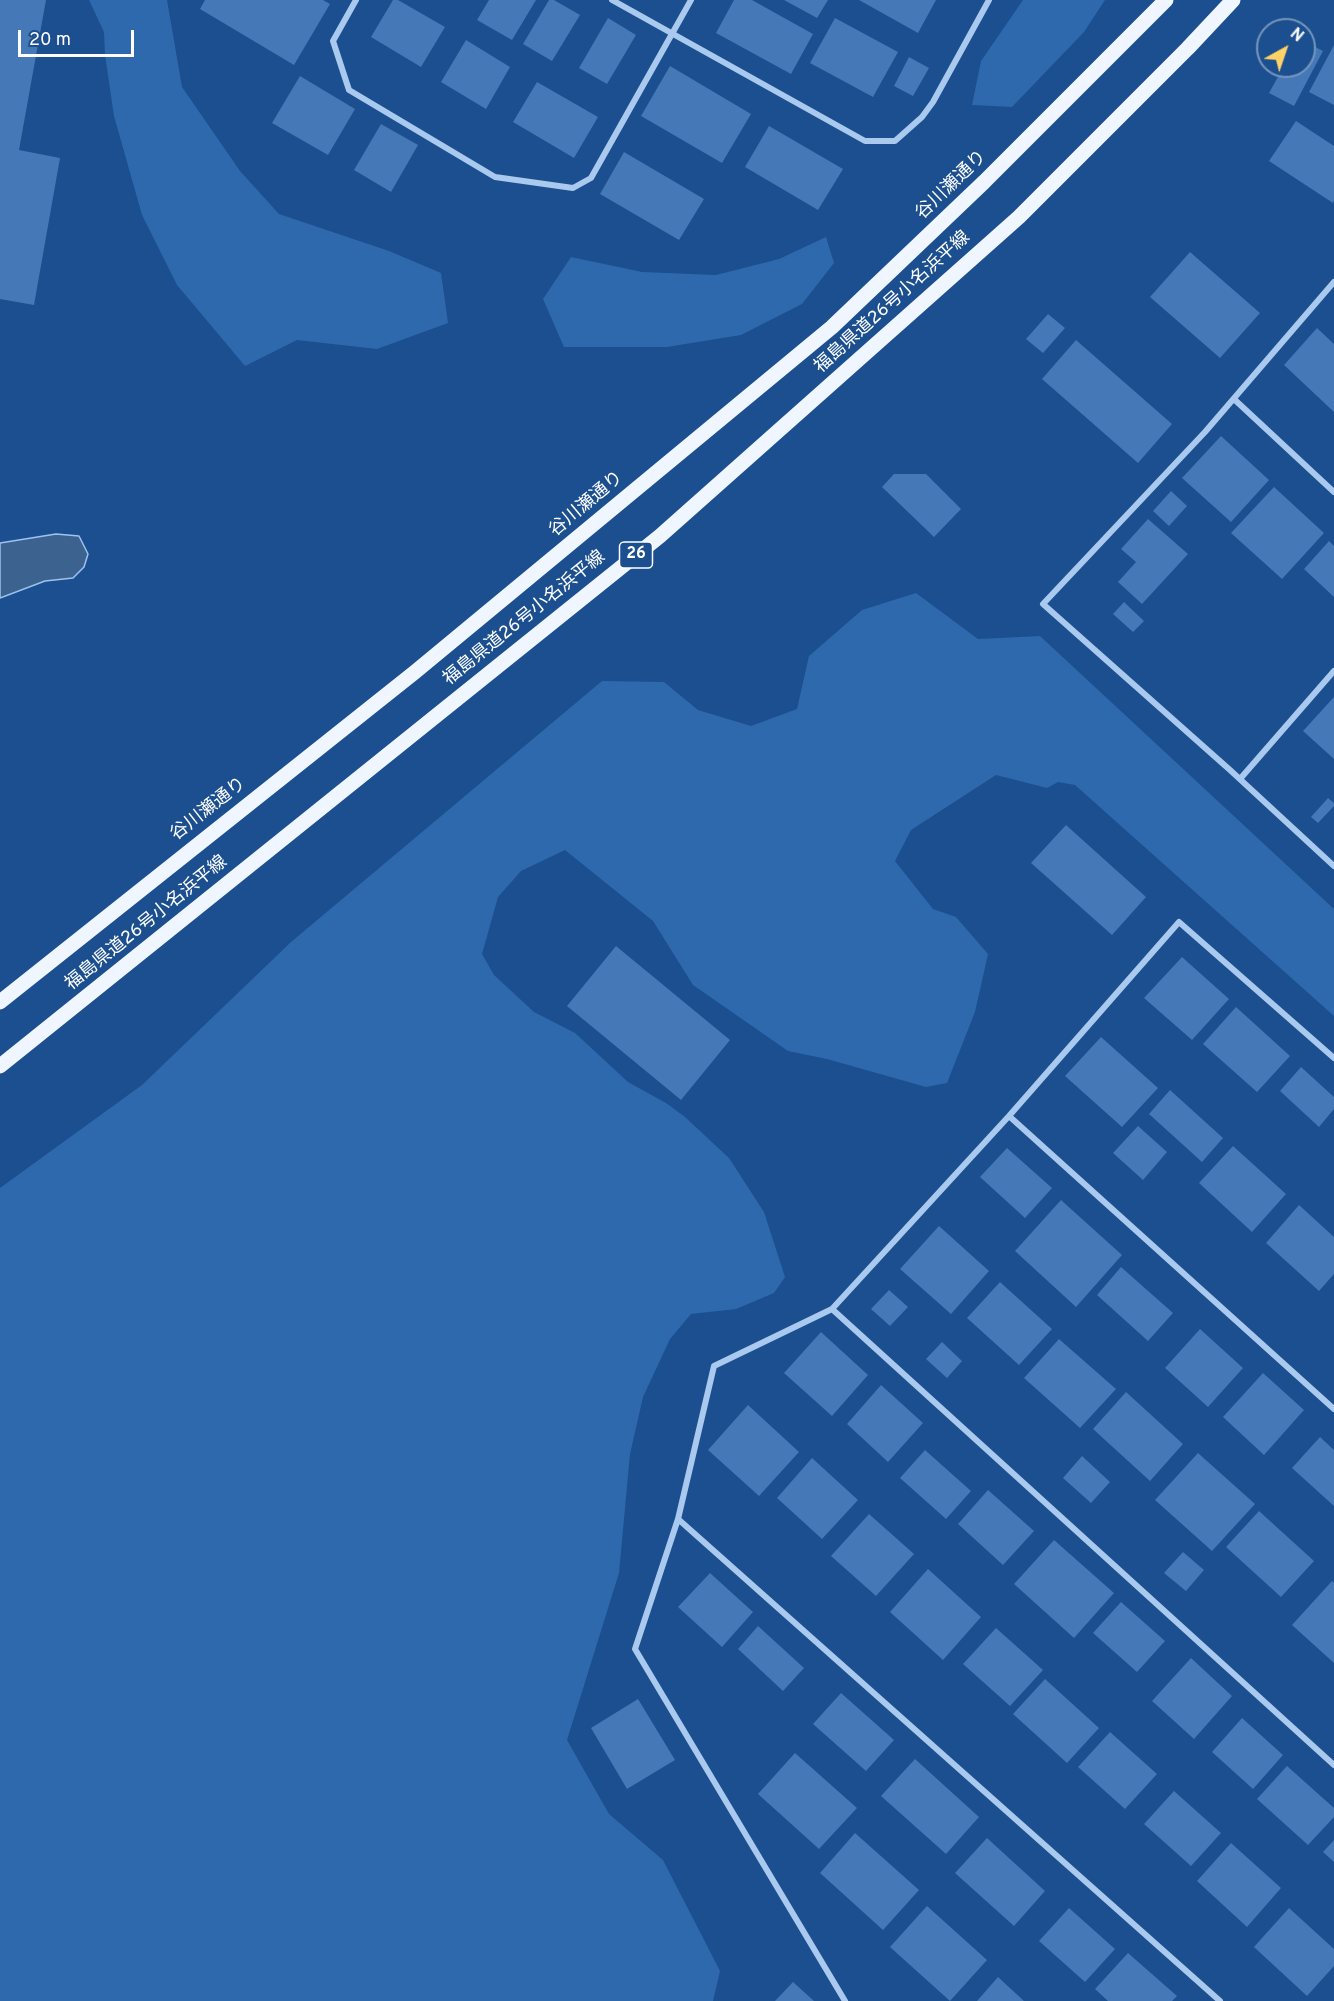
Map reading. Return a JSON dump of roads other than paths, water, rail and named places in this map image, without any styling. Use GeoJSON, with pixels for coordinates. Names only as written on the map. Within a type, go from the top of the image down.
{"type":"FeatureCollection","features":[{"type":"Feature","properties":{"kind":"main road","name":"谷川瀬通り"},"geometry":{"type":"LineString","coordinates":[[0,1002],[415,672],[832,327],[984,183],[1166,0]]}},
{"type":"Feature","properties":{"kind":"main road","name":"福島県道26号小名浜平線"},"geometry":{"type":"LineString","coordinates":[[0,1066],[660,536],[1019,217],[1233,0]]}},
{"type":"Feature","properties":{"kind":"street"},"geometry":{"type":"LineString","coordinates":[[356,0],[333,41],[349,90],[495,177],[573,188],[591,178],[692,0]]}},
{"type":"Feature","properties":{"kind":"street"},"geometry":{"type":"LineString","coordinates":[[612,0],[865,141],[895,141],[922,117],[933,102],[989,0]]}},
{"type":"Feature","properties":{"kind":"street"},"geometry":{"type":"LineString","coordinates":[[1334,282],[1235,400],[1043,604],[1334,866]]}},
{"type":"Feature","properties":{"kind":"street"},"geometry":{"type":"LineString","coordinates":[[1235,400],[1334,492]]}},
{"type":"Feature","properties":{"kind":"street"},"geometry":{"type":"LineString","coordinates":[[1240,779],[1334,671]]}},
{"type":"Feature","properties":{"kind":"street"},"geometry":{"type":"LineString","coordinates":[[844,2001],[635,1648],[678,1519],[714,1366],[832,1309],[1009,1116],[1179,922],[1334,1058]]}},
{"type":"Feature","properties":{"kind":"street"},"geometry":{"type":"LineString","coordinates":[[1009,1116],[1334,1408]]}},
{"type":"Feature","properties":{"kind":"street"},"geometry":{"type":"LineString","coordinates":[[832,1309],[1334,1765]]}},
{"type":"Feature","properties":{"kind":"street"},"geometry":{"type":"LineString","coordinates":[[678,1519],[1220,2001]]}}]}
